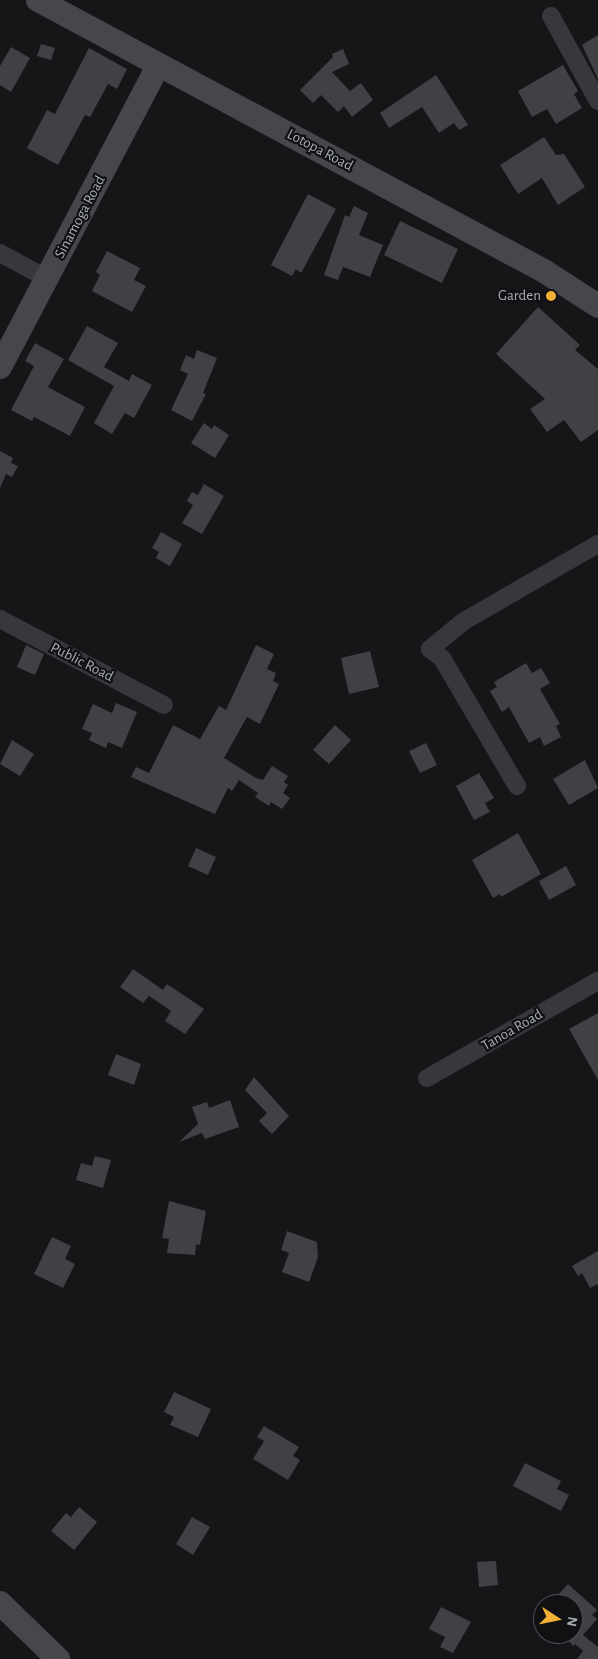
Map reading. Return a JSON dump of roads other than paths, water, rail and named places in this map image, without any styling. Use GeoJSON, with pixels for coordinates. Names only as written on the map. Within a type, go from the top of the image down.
{"type":"FeatureCollection","features":[{"type":"Feature","properties":{"kind":"street","name":"Lotopa Road"},"geometry":{"type":"LineString","coordinates":[[38,0],[158,66],[511,253],[578,290],[598,306]]}},
{"type":"Feature","properties":{"kind":"street"},"geometry":{"type":"LineString","coordinates":[[550,16],[598,101]]}},
{"type":"Feature","properties":{"kind":"street","name":"Sinamoga Road"},"geometry":{"type":"LineString","coordinates":[[0,367],[48,279],[158,66]]}},
{"type":"Feature","properties":{"kind":"street"},"geometry":{"type":"LineString","coordinates":[[0,253],[48,279]]}},
{"type":"Feature","properties":{"kind":"street"},"geometry":{"type":"LineString","coordinates":[[517,786],[442,658],[430,649],[464,621],[598,544]]}},
{"type":"Feature","properties":{"kind":"street","name":"Public Road"},"geometry":{"type":"LineString","coordinates":[[0,619],[164,704]]}},
{"type":"Feature","properties":{"kind":"street","name":"Tanoa Road"},"geometry":{"type":"LineString","coordinates":[[427,1078],[598,981]]}},
{"type":"Feature","properties":{"kind":"street"},"geometry":{"type":"LineString","coordinates":[[0,1603],[58,1659]]}},
{"type":"Feature","properties":{"kind":"place","name":"Garden"},"geometry":{"type":"Point","coordinates":[551,296]}}]}
